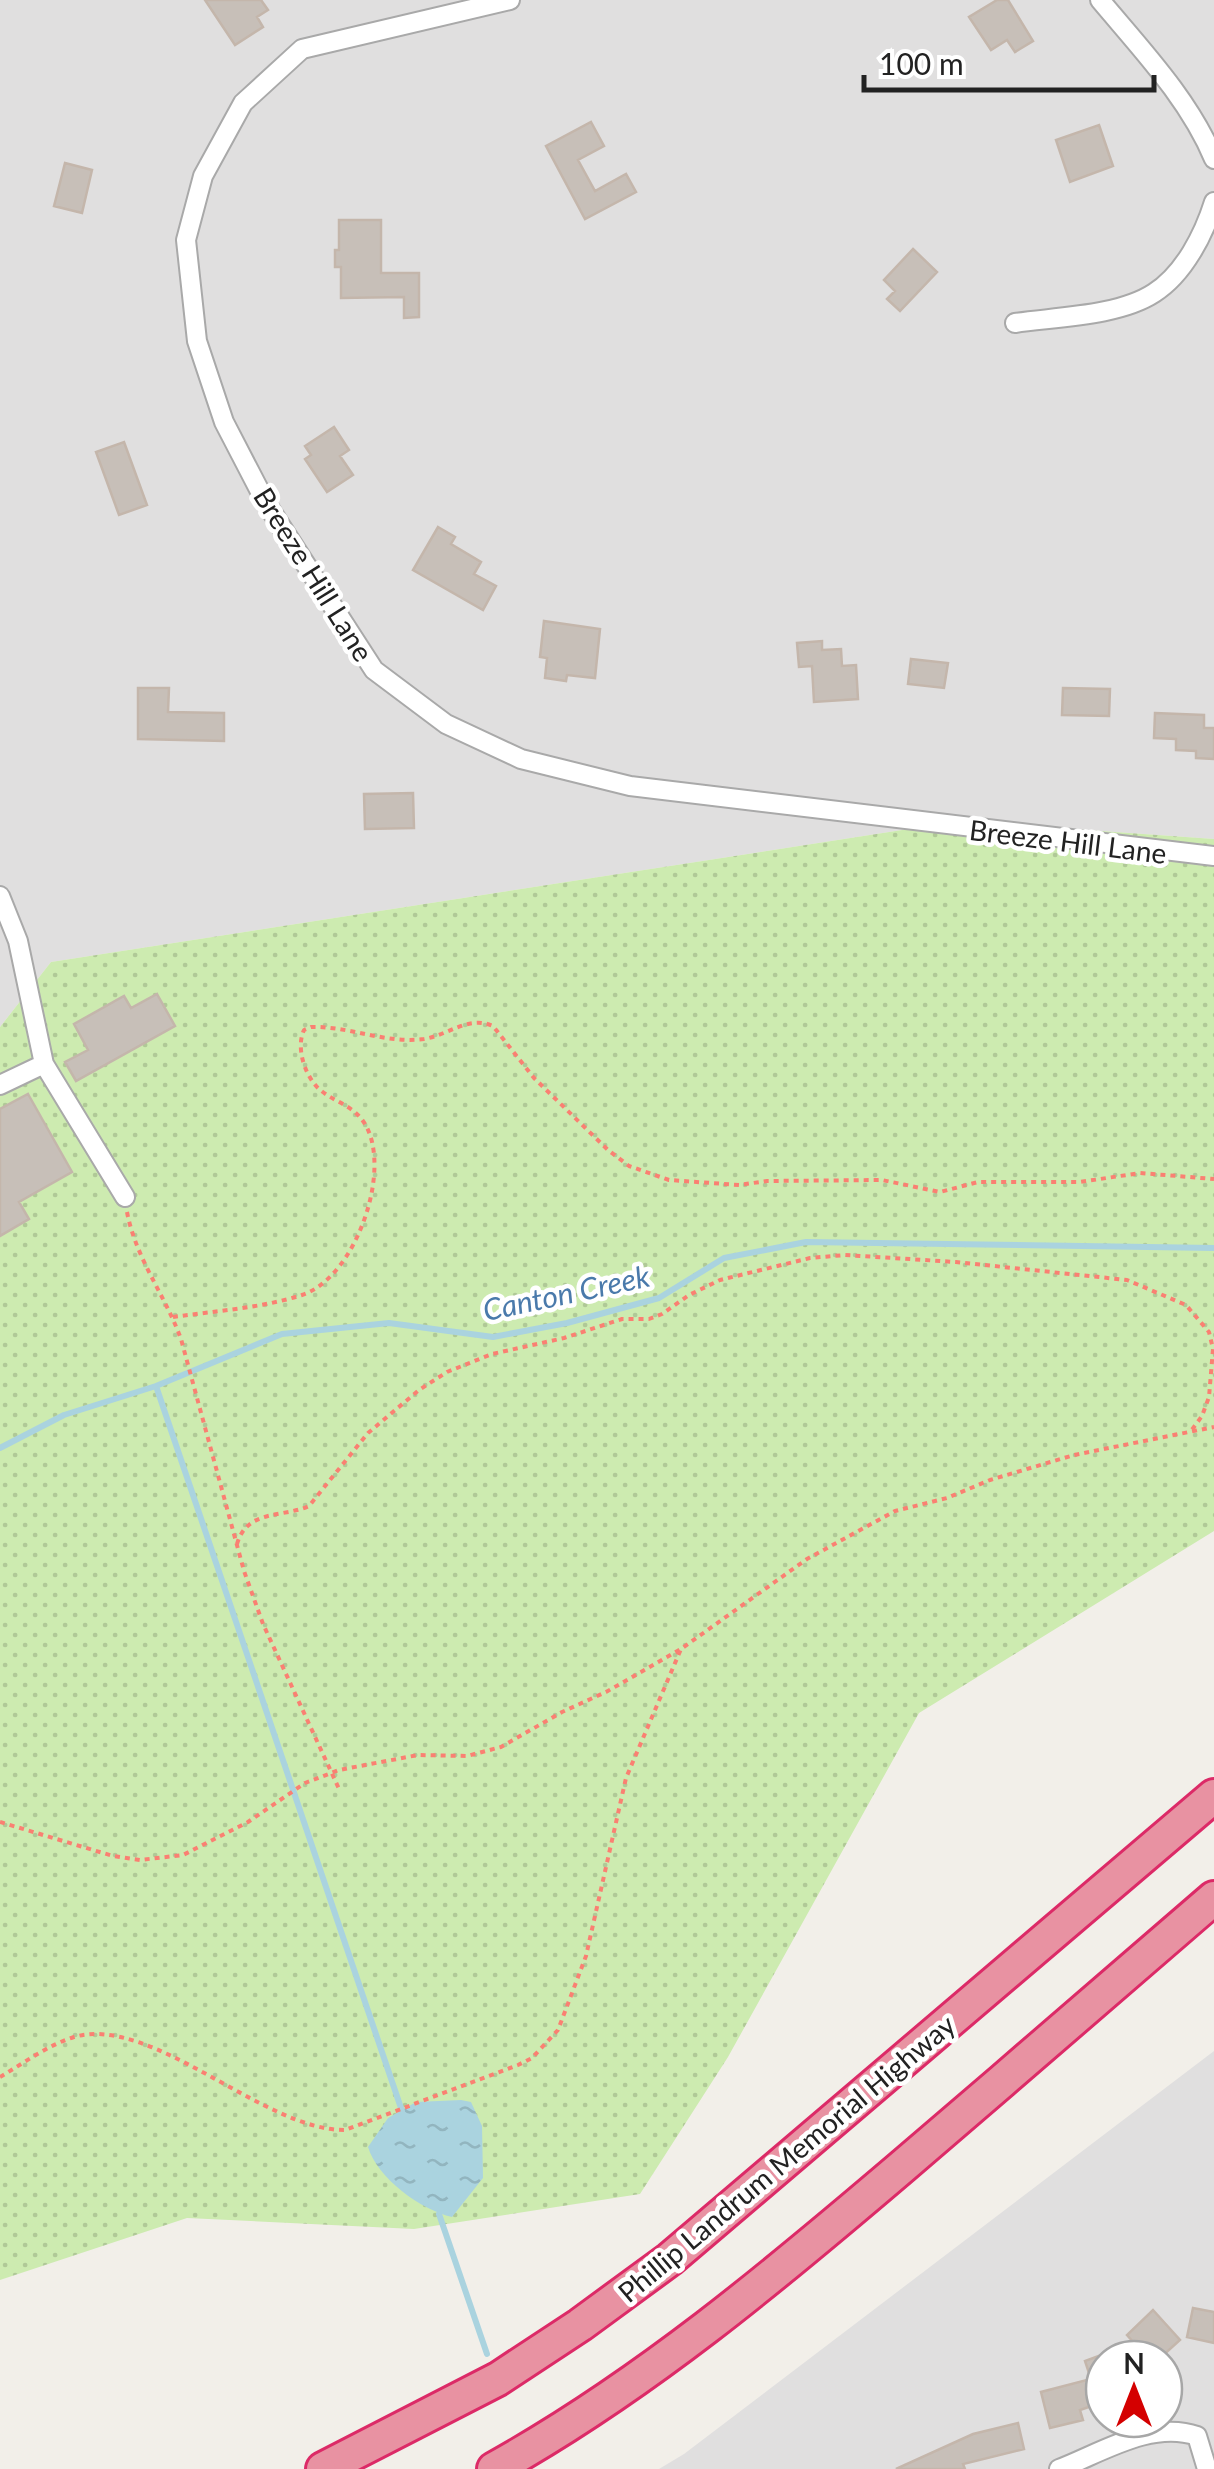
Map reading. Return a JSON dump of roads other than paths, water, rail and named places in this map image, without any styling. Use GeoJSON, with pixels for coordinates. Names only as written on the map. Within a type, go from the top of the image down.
{"type":"FeatureCollection","features":[{"type":"Feature","properties":{"kind":"highway","name":"Phillip Landrum Memorial Highway"},"geometry":{"type":"LineString","coordinates":[[323,2469],[498,2378],[580,2326],[670,2259],[1214,1796]]}},
{"type":"Feature","properties":{"kind":"highway"},"geometry":{"type":"LineString","coordinates":[[494,2469],[556,2434],[700,2334],[852,2210],[1214,1898]]}},
{"type":"Feature","properties":{"kind":"street","name":"Breeze Hill Lane"},"geometry":{"type":"LineString","coordinates":[[510,0],[302,49],[243,103],[204,176],[186,240],[197,341],[224,422],[266,503],[374,670],[446,724],[521,759],[630,786],[1214,856]]}},
{"type":"Feature","properties":{"kind":"street"},"geometry":{"type":"LineString","coordinates":[[1100,0],[1203,132],[1214,159]]}},
{"type":"Feature","properties":{"kind":"street"},"geometry":{"type":"LineString","coordinates":[[1015,323],[1109,310],[1154,293],[1186,261],[1214,202]]}},
{"type":"Feature","properties":{"kind":"street"},"geometry":{"type":"LineString","coordinates":[[0,896],[18,940],[44,1064],[125,1197]]}},
{"type":"Feature","properties":{"kind":"street"},"geometry":{"type":"LineString","coordinates":[[0,1085],[44,1064]]}},
{"type":"Feature","properties":{"kind":"street"},"geometry":{"type":"LineString","coordinates":[[1059,2469],[1153,2432],[1183,2432],[1197,2436],[1207,2469]]}},
{"type":"Feature","properties":{"kind":"water"},"geometry":{"type":"Polygon","coordinates":[[[416,2102],[471,2102],[482,2126],[483,2178],[452,2217],[427,2207],[390,2181],[368,2147],[388,2118],[416,2102]]]}},
{"type":"Feature","properties":{"kind":"waterway","name":"Canton Creek"},"geometry":{"type":"LineString","coordinates":[[0,1448],[64,1415],[156,1386],[282,1334],[389,1323],[493,1337],[567,1323],[659,1298],[724,1258],[806,1242],[1214,1248]]}},
{"type":"Feature","properties":{"kind":"waterway"},"geometry":{"type":"LineString","coordinates":[[156,1386],[402,2111]]}},
{"type":"Feature","properties":{"kind":"waterway"},"geometry":{"type":"LineString","coordinates":[[439,2214],[487,2354]]}}]}
